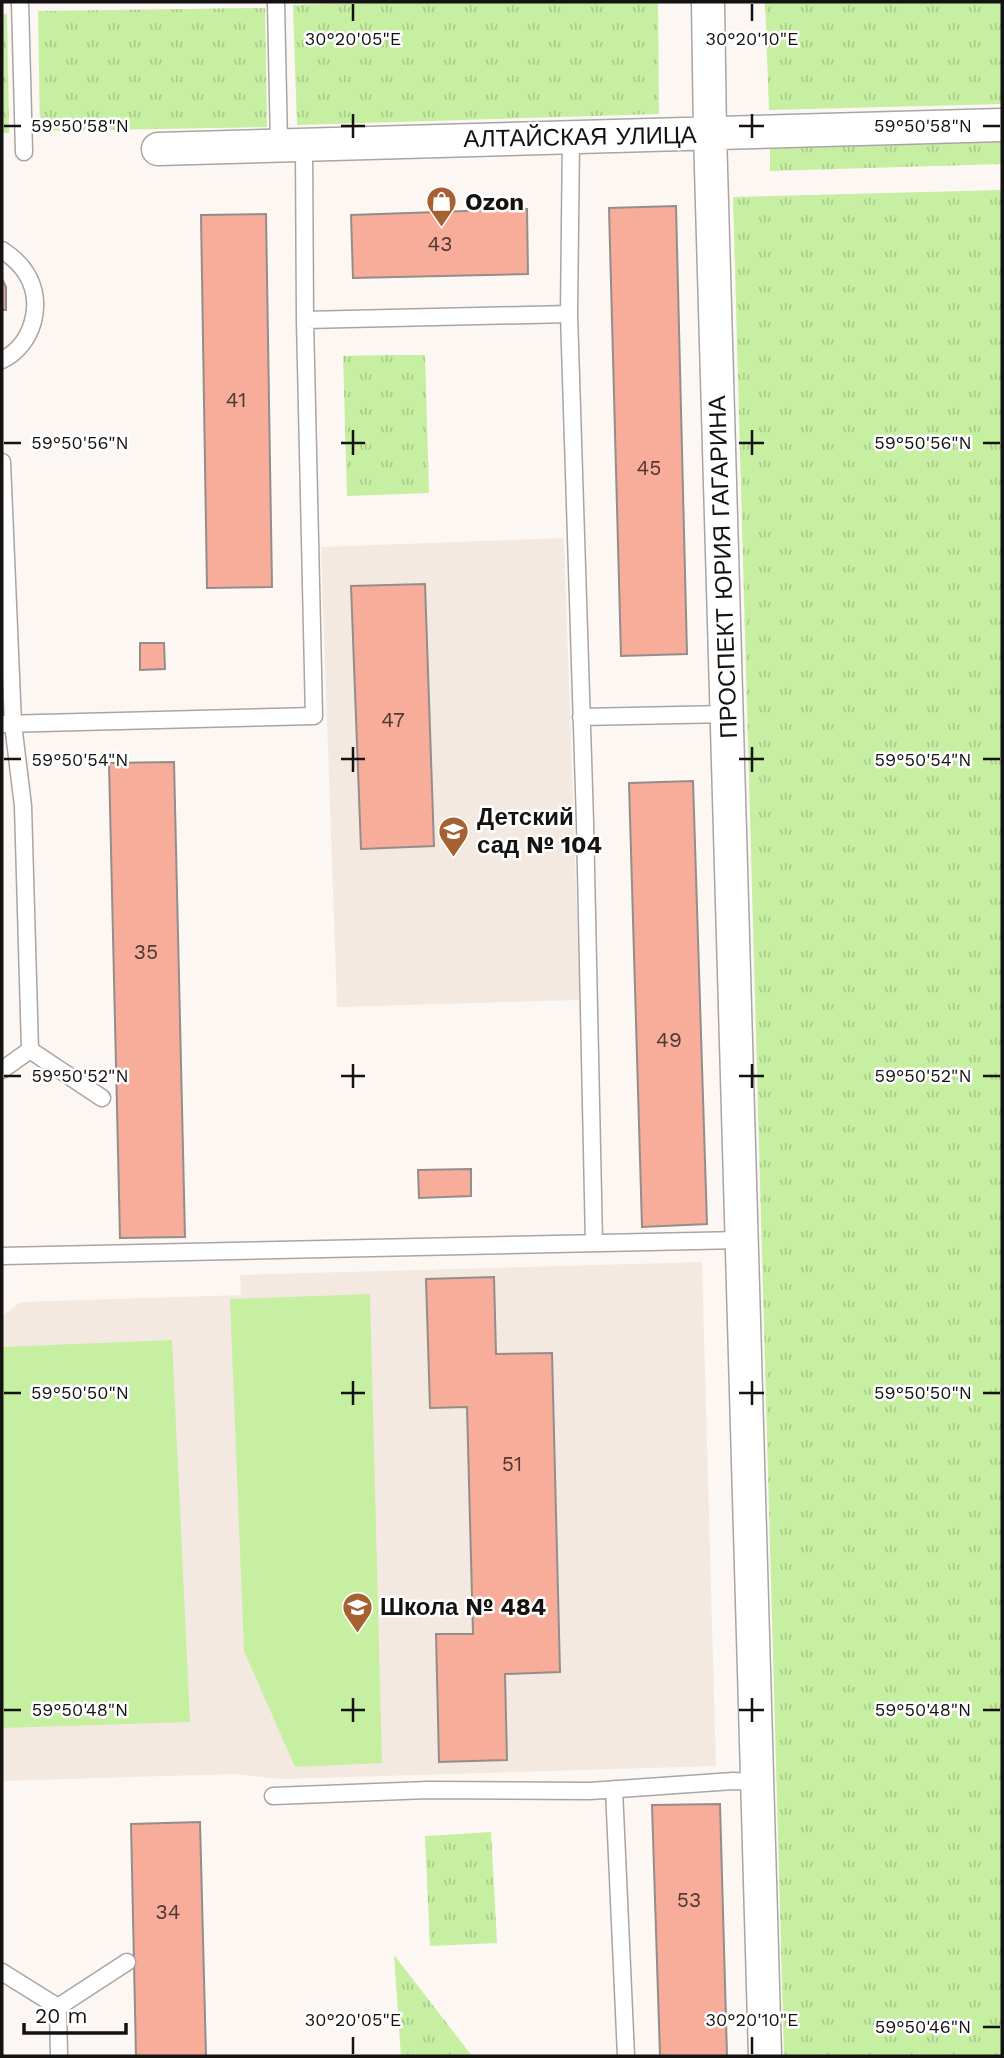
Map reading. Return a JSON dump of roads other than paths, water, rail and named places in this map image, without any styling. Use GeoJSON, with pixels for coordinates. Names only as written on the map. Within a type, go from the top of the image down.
{"type":"FeatureCollection","features":[{"type":"Feature","properties":{"kind":"street","name":"ПРОСПЕКТ ЮРИЯ ГАГАРИНА"},"geometry":{"type":"LineString","coordinates":[[708,2],[765,2056]]}},
{"type":"Feature","properties":{"kind":"street","name":"АЛТАЙСКАЯ УЛИЦА"},"geometry":{"type":"LineString","coordinates":[[158,149],[1002,125]]}},
{"type":"Feature","properties":{"kind":"lane"},"geometry":{"type":"LineString","coordinates":[[20,2],[24,152]]}},
{"type":"Feature","properties":{"kind":"lane"},"geometry":{"type":"LineString","coordinates":[[7,724],[314,716],[305,320],[276,2]]}},
{"type":"Feature","properties":{"kind":"lane"},"geometry":{"type":"LineString","coordinates":[[571,137],[569,314],[594,1243]]}},
{"type":"Feature","properties":{"kind":"lane"},"geometry":{"type":"LineString","coordinates":[[2,250],[16,260],[26,273],[36,304],[28,335],[19,348],[2,360]]}},
{"type":"Feature","properties":{"kind":"lane"},"geometry":{"type":"LineString","coordinates":[[305,320],[569,314]]}},
{"type":"Feature","properties":{"kind":"lane"},"geometry":{"type":"LineString","coordinates":[[2,462],[7,724],[23,806],[30,1050]]}},
{"type":"Feature","properties":{"kind":"lane"},"geometry":{"type":"LineString","coordinates":[[581,717],[728,714]]}},
{"type":"Feature","properties":{"kind":"lane"},"geometry":{"type":"LineString","coordinates":[[2,1070],[30,1050]]}},
{"type":"Feature","properties":{"kind":"lane"},"geometry":{"type":"LineString","coordinates":[[30,1050],[102,1098]]}},
{"type":"Feature","properties":{"kind":"lane"},"geometry":{"type":"LineString","coordinates":[[2,1256],[741,1240]]}},
{"type":"Feature","properties":{"kind":"lane"},"geometry":{"type":"LineString","coordinates":[[273,1796],[428,1790],[614,1789],[757,1782]]}},
{"type":"Feature","properties":{"kind":"lane"},"geometry":{"type":"LineString","coordinates":[[614,1789],[626,2056]]}},
{"type":"Feature","properties":{"kind":"lane"},"geometry":{"type":"LineString","coordinates":[[58,2007],[127,1962]]}},
{"type":"Feature","properties":{"kind":"lane"},"geometry":{"type":"LineString","coordinates":[[2,1972],[58,2007]]}},
{"type":"Feature","properties":{"kind":"lane"},"geometry":{"type":"LineString","coordinates":[[58,2007],[60,2056]]}},
{"type":"Feature","properties":{"kind":"place","name":"Ozon"},"geometry":{"type":"Point","coordinates":[442,229]}},
{"type":"Feature","properties":{"kind":"place","name":"Детский сад № 104"},"geometry":{"type":"Point","coordinates":[454,858]}},
{"type":"Feature","properties":{"kind":"place","name":"Школа № 484"},"geometry":{"type":"Point","coordinates":[357,1634]}}]}
